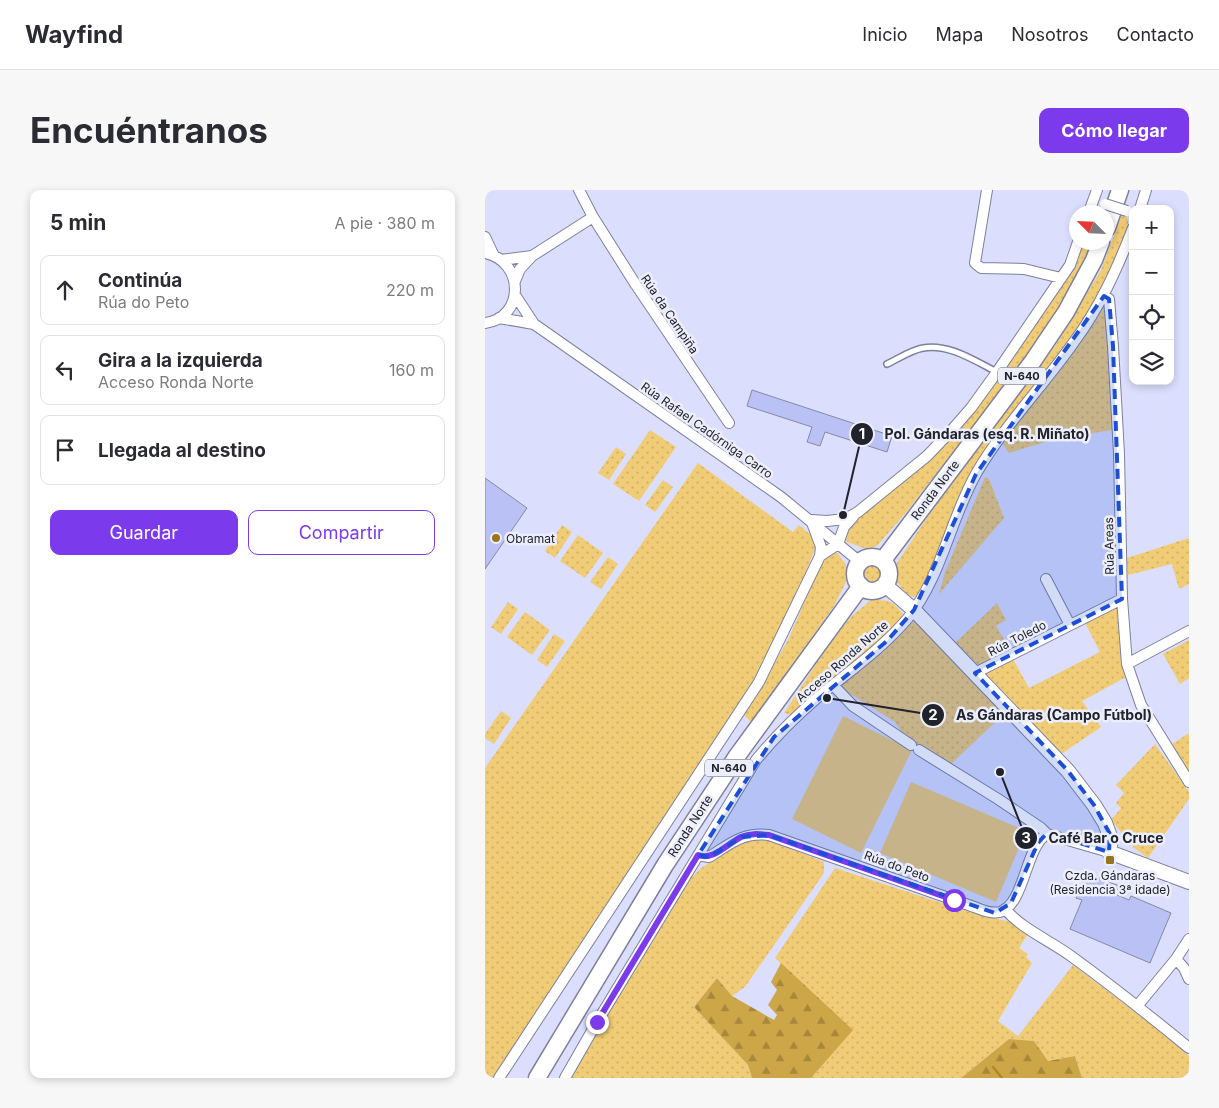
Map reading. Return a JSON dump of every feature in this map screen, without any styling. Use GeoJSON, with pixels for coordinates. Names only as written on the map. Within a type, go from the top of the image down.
{"type":"FeatureCollection","features":[{"type":"Feature","properties":{"kind":"highway"},"geometry":{"type":"LineString","coordinates":[[1114,208],[1120,190]]}},
{"type":"Feature","properties":{"kind":"highway","name":"Ronda Norte"},"geometry":{"type":"LineString","coordinates":[[883,560],[1033,361],[1067,312],[1098,250]]}},
{"type":"Feature","properties":{"kind":"highway"},"geometry":{"type":"LineString","coordinates":[[873,557],[883,560],[889,570],[885,585],[875,590],[865,589],[855,577],[855,572],[860,562],[873,557]]}},
{"type":"Feature","properties":{"kind":"highway","name":"Ronda Norte"},"geometry":{"type":"LineString","coordinates":[[537,1078],[665,865],[737,756],[861,586]]}},
{"type":"Feature","properties":{"kind":"main road"},"geometry":{"type":"LineString","coordinates":[[885,585],[914,610],[1068,771],[1094,805],[1110,834],[1109,852],[1189,882]]}},
{"type":"Feature","properties":{"kind":"street","name":"Rúa da Campiña"},"geometry":{"type":"LineString","coordinates":[[579,190],[593,218],[636,285],[729,423]]}},
{"type":"Feature","properties":{"kind":"street"},"geometry":{"type":"LineString","coordinates":[[987,190],[975,263],[981,268],[1024,270],[1061,278]]}},
{"type":"Feature","properties":{"kind":"street"},"geometry":{"type":"LineString","coordinates":[[1092,205],[1097,190]]}},
{"type":"Feature","properties":{"kind":"street"},"geometry":{"type":"LineString","coordinates":[[1141,205],[1146,190]]}},
{"type":"Feature","properties":{"kind":"street"},"geometry":{"type":"LineString","coordinates":[[1094,200],[1129,212]]}},
{"type":"Feature","properties":{"kind":"street"},"geometry":{"type":"LineString","coordinates":[[515,281],[520,269],[532,256],[593,218]]}},
{"type":"Feature","properties":{"kind":"street"},"geometry":{"type":"LineString","coordinates":[[485,237],[494,256],[511,271],[515,281],[515,295],[506,312],[499,318],[485,323]]}},
{"type":"Feature","properties":{"kind":"street","name":"Acceso Ronda Norte"},"geometry":{"type":"LineString","coordinates":[[565,1078],[756,760],[774,737],[887,641],[914,610],[923,596],[977,474],[1007,428],[1075,342],[1104,296],[1129,238]]}},
{"type":"Feature","properties":{"kind":"street"},"geometry":{"type":"LineString","coordinates":[[820,556],[838,544],[843,527],[858,512],[927,456],[971,408],[1070,265],[1075,250]]}},
{"type":"Feature","properties":{"kind":"street"},"geometry":{"type":"LineString","coordinates":[[494,256],[532,256]]}},
{"type":"Feature","properties":{"kind":"street","name":"Rúa Rafael Cadórniga Carro"},"geometry":{"type":"LineString","coordinates":[[515,295],[534,324],[744,471],[811,520],[860,562]]}},
{"type":"Feature","properties":{"kind":"street","name":"Rúa Areas"},"geometry":{"type":"LineString","coordinates":[[1104,296],[1109,299],[1113,346],[1127,664],[1141,705],[1189,782]]}},
{"type":"Feature","properties":{"kind":"street","name":"Rúa Rafael Cadórniga Carro"},"geometry":{"type":"LineString","coordinates":[[499,318],[534,324]]}},
{"type":"Feature","properties":{"kind":"street"},"geometry":{"type":"LineString","coordinates":[[499,1078],[768,667],[820,556],[821,547],[811,520],[845,519],[858,512]]}},
{"type":"Feature","properties":{"kind":"street"},"geometry":{"type":"LineString","coordinates":[[1046,578],[1070,625]]}},
{"type":"Feature","properties":{"kind":"street","name":"Rúa Toledo"},"geometry":{"type":"LineString","coordinates":[[975,673],[1123,599]]}},
{"type":"Feature","properties":{"kind":"street"},"geometry":{"type":"LineString","coordinates":[[1127,664],[1189,631]]}},
{"type":"Feature","properties":{"kind":"street"},"geometry":{"type":"LineString","coordinates":[[833,685],[853,706],[998,798],[1049,834],[1109,852]]}},
{"type":"Feature","properties":{"kind":"street","name":"Rúa do Peto"},"geometry":{"type":"LineString","coordinates":[[698,855],[709,857],[742,837],[758,834],[769,835],[987,911],[995,913],[1005,909]]}},
{"type":"Feature","properties":{"kind":"street"},"geometry":{"type":"LineString","coordinates":[[1049,834],[1039,840],[1015,898],[1005,909],[1024,926],[1069,954],[1138,1005],[1189,1048]]}},
{"type":"Feature","properties":{"kind":"street"},"geometry":{"type":"LineString","coordinates":[[1138,1005],[1176,959],[1189,939]]}},
{"type":"Feature","properties":{"kind":"street"},"geometry":{"type":"LineString","coordinates":[[1176,959],[1185,968],[1189,979]]}},
{"type":"Feature","properties":{"kind":"lane"},"geometry":{"type":"LineString","coordinates":[[887,364],[922,348],[940,347],[997,372]]}},
{"type":"Feature","properties":{"kind":"highlighted area"},"geometry":{"type":"Polygon","coordinates":[[[1104,296],[1109,299],[1113,346],[1122,599],[975,673],[1068,771],[1094,805],[1110,834],[1109,852],[1047,833],[1038,843],[1011,903],[995,913],[769,835],[742,837],[709,857],[698,855],[774,737],[887,641],[914,610],[976,474],[1104,296]]]}},
{"type":"Feature","properties":{"kind":"shaded area"},"geometry":{"type":"Polygon","coordinates":[[[1122,214],[1126,215],[1128,226],[1125,240],[1111,272],[1084,320],[1062,352],[1012,416],[919,595],[914,597],[906,594],[897,582],[897,563],[930,513],[1055,346],[1101,270],[1108,250],[1114,250],[1114,235],[1122,214]]]}},
{"type":"Feature","properties":{"kind":"shaded area"},"geometry":{"type":"Polygon","coordinates":[[[1080,250],[1089,250],[1061,308],[908,510],[877,546],[866,549],[845,541],[843,537],[846,526],[931,459],[955,436],[1060,290],[1080,250]]]}},
{"type":"Feature","properties":{"kind":"shaded area"},"geometry":{"type":"Polygon","coordinates":[[[1101,307],[1105,307],[1112,430],[1055,439],[1009,453],[1002,443],[1101,307]]]}},
{"type":"Feature","properties":{"kind":"shaded area"},"geometry":{"type":"Polygon","coordinates":[[[650,430],[676,447],[639,501],[613,484],[650,430]]]}},
{"type":"Feature","properties":{"kind":"shaded area"},"geometry":{"type":"Polygon","coordinates":[[[616,447],[626,454],[609,480],[598,473],[616,447]]]}},
{"type":"Feature","properties":{"kind":"shaded area"},"geometry":{"type":"Polygon","coordinates":[[[698,463],[793,532],[799,525],[812,536],[816,547],[766,663],[494,1078],[485,1078],[485,768],[698,463]]]}},
{"type":"Feature","properties":{"kind":"shaded area"},"geometry":{"type":"Polygon","coordinates":[[[985,477],[989,479],[1004,518],[939,594],[945,572],[985,477]]]}},
{"type":"Feature","properties":{"kind":"shaded area"},"geometry":{"type":"Polygon","coordinates":[[[663,480],[673,487],[655,512],[645,505],[663,480]]]}},
{"type":"Feature","properties":{"kind":"shaded area"},"geometry":{"type":"Polygon","coordinates":[[[562,525],[572,532],[555,558],[545,551],[562,525]]]}},
{"type":"Feature","properties":{"kind":"shaded area"},"geometry":{"type":"Polygon","coordinates":[[[578,535],[603,553],[585,578],[560,561],[578,535]]]}},
{"type":"Feature","properties":{"kind":"shaded area"},"geometry":{"type":"Polygon","coordinates":[[[1189,538],[1189,584],[1179,589],[1172,564],[1128,575],[1127,558],[1189,538]]]}},
{"type":"Feature","properties":{"kind":"shaded area"},"geometry":{"type":"Polygon","coordinates":[[[828,552],[837,553],[846,564],[848,578],[834,606],[751,722],[744,715],[788,640],[822,561],[828,552]]]}},
{"type":"Feature","properties":{"kind":"shaded area"},"geometry":{"type":"Polygon","coordinates":[[[608,557],[618,564],[601,589],[590,582],[608,557]]]}},
{"type":"Feature","properties":{"kind":"shaded area"},"geometry":{"type":"Polygon","coordinates":[[[872,564],[879,567],[882,574],[879,581],[872,584],[865,581],[862,574],[865,567],[872,564]]]}},
{"type":"Feature","properties":{"kind":"shaded area"},"geometry":{"type":"Polygon","coordinates":[[[871,600],[893,603],[903,614],[902,618],[893,630],[791,715],[784,713],[833,638],[852,616],[871,600]]]}},
{"type":"Feature","properties":{"kind":"shaded area"},"geometry":{"type":"Polygon","coordinates":[[[508,602],[518,609],[501,634],[491,627],[508,602]]]}},
{"type":"Feature","properties":{"kind":"shaded area"},"geometry":{"type":"Polygon","coordinates":[[[997,603],[1006,620],[996,626],[1010,650],[977,668],[954,644],[997,603]]]}},
{"type":"Feature","properties":{"kind":"shaded area"},"geometry":{"type":"Polygon","coordinates":[[[1116,607],[1119,611],[1121,663],[1126,677],[1082,701],[1101,727],[1060,755],[983,677],[985,673],[1013,659],[1029,688],[1100,652],[1085,623],[1116,607]]]}},
{"type":"Feature","properties":{"kind":"shaded area"},"geometry":{"type":"Polygon","coordinates":[[[525,612],[550,630],[532,655],[507,637],[525,612]]]}},
{"type":"Feature","properties":{"kind":"shaded area"},"geometry":{"type":"Polygon","coordinates":[[[915,620],[1006,712],[950,765],[904,736],[895,722],[841,688],[842,684],[915,620]]]}},
{"type":"Feature","properties":{"kind":"shaded area"},"geometry":{"type":"Polygon","coordinates":[[[554,634],[565,641],[547,667],[537,660],[554,634]]]}},
{"type":"Feature","properties":{"kind":"shaded area"},"geometry":{"type":"Polygon","coordinates":[[[1189,640],[1189,678],[1180,684],[1163,654],[1189,640]]]}},
{"type":"Feature","properties":{"kind":"shaded area"},"geometry":{"type":"Polygon","coordinates":[[[501,711],[511,718],[494,744],[485,738],[485,734],[501,711]]]}},
{"type":"Feature","properties":{"kind":"shaded area"},"geometry":{"type":"Polygon","coordinates":[[[843,716],[912,750],[861,853],[792,819],[843,716]]]}},
{"type":"Feature","properties":{"kind":"shaded area"},"geometry":{"type":"Polygon","coordinates":[[[1189,733],[1189,776],[1169,746],[1189,733]]]}},
{"type":"Feature","properties":{"kind":"shaded area"},"geometry":{"type":"Polygon","coordinates":[[[1155,744],[1189,792],[1189,799],[1148,858],[1134,848],[1111,820],[1121,808],[1116,803],[1124,793],[1116,785],[1155,744]]]}},
{"type":"Feature","properties":{"kind":"shaded area"},"geometry":{"type":"Polygon","coordinates":[[[911,782],[1026,831],[996,902],[880,853],[911,782]]]}},
{"type":"Feature","properties":{"kind":"shaded area"},"geometry":{"type":"Polygon","coordinates":[[[755,840],[772,841],[824,862],[824,873],[745,987],[732,996],[717,978],[694,1007],[748,1065],[752,1078],[571,1078],[686,883],[700,869],[738,843],[755,840]]]}},
{"type":"Feature","properties":{"kind":"shaded area"},"geometry":{"type":"Polygon","coordinates":[[[835,868],[966,911],[1010,922],[1028,934],[1019,948],[1028,954],[1026,957],[1032,963],[998,1021],[1018,1036],[1073,965],[1158,1029],[1189,1056],[1189,1078],[1082,1078],[1075,1056],[1048,1061],[1034,1041],[1009,1039],[961,1078],[811,1078],[852,1030],[775,958],[835,868]]]}},
{"type":"Feature","properties":{"kind":"green space"},"geometry":{"type":"Polygon","coordinates":[[[781,963],[853,1030],[811,1078],[752,1078],[748,1065],[694,1007],[717,978],[732,996],[774,1020],[777,1015],[768,1005],[777,990],[771,982],[781,963]]]}},
{"type":"Feature","properties":{"kind":"green space"},"geometry":{"type":"Polygon","coordinates":[[[1009,1039],[1034,1041],[1048,1061],[1075,1056],[1082,1078],[961,1078],[1009,1039]]]}},
{"type":"Feature","properties":{"kind":"building"},"geometry":{"type":"Polygon","coordinates":[[[752,390],[892,436],[887,452],[825,432],[820,446],[807,442],[812,427],[747,406],[752,390]]]}},
{"type":"Feature","properties":{"kind":"building","name":"Obramat"},"geometry":{"type":"Polygon","coordinates":[[[485,478],[527,508],[485,569],[485,478]]]}},
{"type":"Feature","properties":{"kind":"building"},"geometry":{"type":"Polygon","coordinates":[[[1087,873],[1119,886],[1115,894],[1129,900],[1131,896],[1171,913],[1150,963],[1070,929],[1082,900],[1076,898],[1087,873]]]}},
{"type":"Feature","properties":{"kind":"waterway"},"geometry":{"type":"LineString","coordinates":[[993,1067],[1002,1078]]}},
{"type":"Feature","properties":{"kind":"place","name":"Pol. Gándaras (esq. R. Miñato)"},"geometry":{"type":"Point","coordinates":[843,515]}},
{"type":"Feature","properties":{"kind":"place","name":"Obramat"},"geometry":{"type":"Point","coordinates":[496,538]}},
{"type":"Feature","properties":{"kind":"place","name":"As Gándaras (Campo Fútbol)"},"geometry":{"type":"Point","coordinates":[827,698]}},
{"type":"Feature","properties":{"kind":"place","name":"Café Bar o Cruce"},"geometry":{"type":"Point","coordinates":[1000,772]}},
{"type":"Feature","properties":{"kind":"place","name":"Czda. Gándaras (Residencia 3ª idade)"},"geometry":{"type":"Point","coordinates":[1110,860]}},
{"type":"Feature","properties":{"kind":"route"},"geometry":{"type":"LineString","coordinates":[[597,1022],[698,855],[709,857],[742,837],[751,834],[769,835],[954,900]]}}]}
